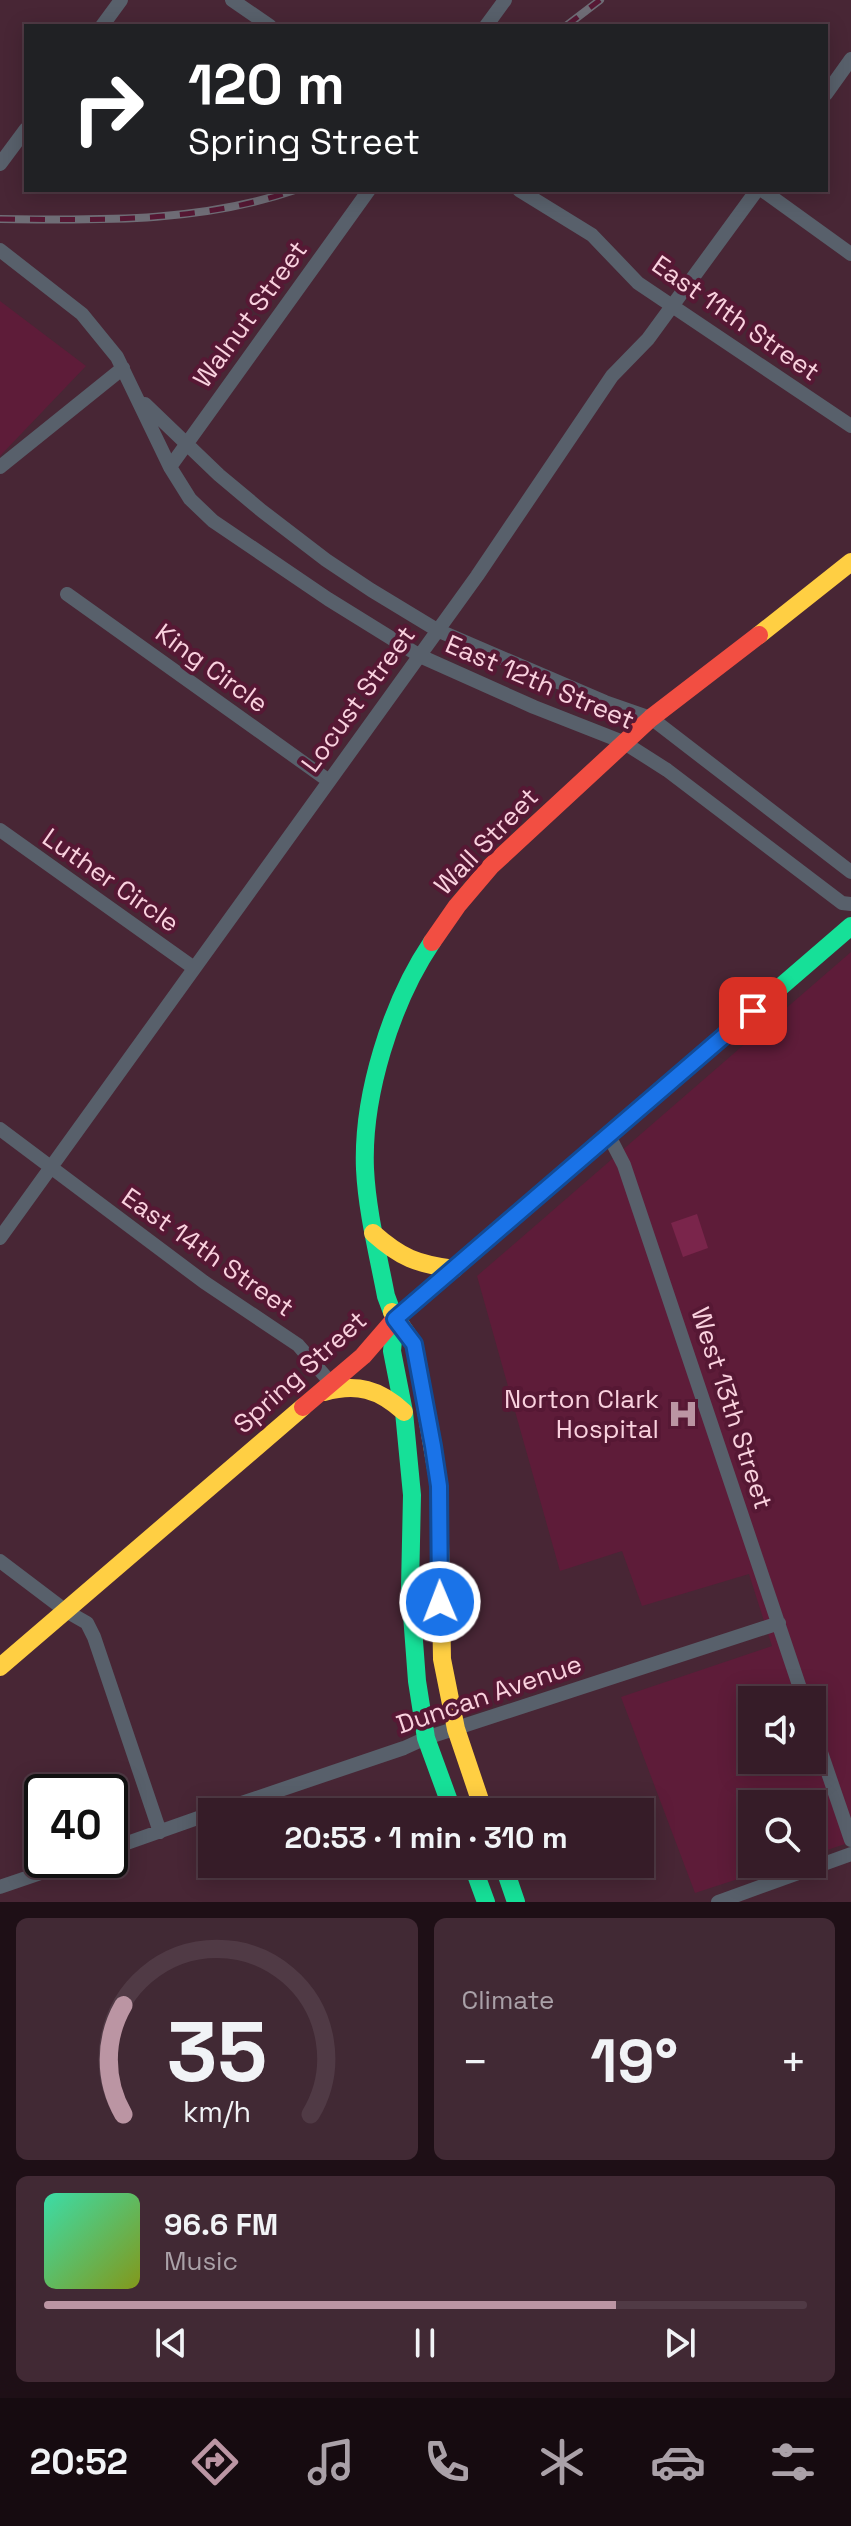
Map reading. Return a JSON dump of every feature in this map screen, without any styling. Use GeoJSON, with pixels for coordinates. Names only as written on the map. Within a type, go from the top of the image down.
{"type":"FeatureCollection","features":[{"type":"Feature","properties":{"kind":"street"},"geometry":{"type":"LineString","coordinates":[[103,24],[121,0]]}},
{"type":"Feature","properties":{"kind":"street"},"geometry":{"type":"LineString","coordinates":[[232,0],[267,24]]}},
{"type":"Feature","properties":{"kind":"street"},"geometry":{"type":"LineString","coordinates":[[487,24],[505,0]]}},
{"type":"Feature","properties":{"kind":"street"},"geometry":{"type":"LineString","coordinates":[[828,91],[851,59]]}},
{"type":"Feature","properties":{"kind":"street"},"geometry":{"type":"LineString","coordinates":[[0,164],[24,132]]}},
{"type":"Feature","properties":{"kind":"street","name":"Walnut Street"},"geometry":{"type":"LineString","coordinates":[[170,467],[368,192]]}},
{"type":"Feature","properties":{"kind":"street","name":"East 11th Street"},"geometry":{"type":"LineString","coordinates":[[522,192],[592,235],[638,283],[851,426]]}},
{"type":"Feature","properties":{"kind":"street","name":"Locust Street"},"geometry":{"type":"LineString","coordinates":[[0,1238],[477,576],[612,376],[648,339],[758,192]]}},
{"type":"Feature","properties":{"kind":"street"},"geometry":{"type":"LineString","coordinates":[[763,192],[851,254]]}},
{"type":"Feature","properties":{"kind":"street","name":"East 12th Street"},"geometry":{"type":"LineString","coordinates":[[0,250],[82,314],[117,357],[170,467],[190,499],[213,521],[328,599],[420,656],[534,707],[623,742],[667,770],[842,903],[851,904]]}},
{"type":"Feature","properties":{"kind":"street"},"geometry":{"type":"LineString","coordinates":[[0,467],[123,368]]}},
{"type":"Feature","properties":{"kind":"street","name":"East 12th Street"},"geometry":{"type":"LineString","coordinates":[[132,389],[186,445],[251,502],[326,560],[437,630],[605,702],[651,718],[851,872]]}},
{"type":"Feature","properties":{"kind":"street","name":"Wall Street"},"geometry":{"type":"LineString","coordinates":[[395,1319],[386,1296],[373,1233],[365,1166],[366,1122],[384,1041],[410,981],[442,927],[473,885],[517,840],[623,742],[851,562]]}},
{"type":"Feature","properties":{"kind":"street","name":"King Circle"},"geometry":{"type":"LineString","coordinates":[[67,594],[329,781]]}},
{"type":"Feature","properties":{"kind":"street","name":"Luther Circle"},"geometry":{"type":"LineString","coordinates":[[0,830],[194,968]]}},
{"type":"Feature","properties":{"kind":"street","name":"Spring Street"},"geometry":{"type":"LineString","coordinates":[[0,1667],[363,1356],[395,1319],[851,926]]}},
{"type":"Feature","properties":{"kind":"street","name":"East 14th Street"},"geometry":{"type":"LineString","coordinates":[[0,1129],[204,1282],[298,1345],[325,1388]]}},
{"type":"Feature","properties":{"kind":"street","name":"West 13th Street"},"geometry":{"type":"LineString","coordinates":[[608,1134],[624,1165],[799,1686]]}},
{"type":"Feature","properties":{"kind":"street"},"geometry":{"type":"LineString","coordinates":[[373,1233],[397,1255],[410,1261],[454,1269]]}},
{"type":"Feature","properties":{"kind":"street"},"geometry":{"type":"LineString","coordinates":[[395,1319],[392,1351],[404,1412],[412,1495],[412,1628],[426,1738],[448,1798]]}},
{"type":"Feature","properties":{"kind":"street"},"geometry":{"type":"LineString","coordinates":[[395,1319],[414,1344],[433,1446],[439,1486],[442,1659],[456,1729],[479,1798]]}},
{"type":"Feature","properties":{"kind":"street"},"geometry":{"type":"LineString","coordinates":[[325,1388],[347,1384],[378,1391],[404,1412]]}},
{"type":"Feature","properties":{"kind":"street"},"geometry":{"type":"LineString","coordinates":[[0,1561],[66,1611],[87,1623],[160,1832]]}},
{"type":"Feature","properties":{"kind":"street","name":"Duncan Avenue"},"geometry":{"type":"LineString","coordinates":[[258,1798],[426,1738],[779,1623]]}},
{"type":"Feature","properties":{"kind":"street"},"geometry":{"type":"LineString","coordinates":[[826,1767],[851,1840]]}},
{"type":"Feature","properties":{"kind":"street","name":"Duncan Avenue"},"geometry":{"type":"LineString","coordinates":[[128,1843],[198,1819]]}},
{"type":"Feature","properties":{"kind":"street"},"geometry":{"type":"LineString","coordinates":[[718,1902],[851,1854]]}},
{"type":"Feature","properties":{"kind":"street"},"geometry":{"type":"LineString","coordinates":[[0,1887],[26,1878]]}},
{"type":"Feature","properties":{"kind":"street"},"geometry":{"type":"LineString","coordinates":[[477,1878],[486,1902]]}},
{"type":"Feature","properties":{"kind":"street"},"geometry":{"type":"LineString","coordinates":[[508,1878],[516,1902]]}},
{"type":"Feature","properties":{"kind":"shaded area"},"geometry":{"type":"Polygon","coordinates":[[[0,301],[86,366],[0,456],[0,301]]]}},
{"type":"Feature","properties":{"kind":"shaded area","name":"Norton Clark Hospital"},"geometry":{"type":"Polygon","coordinates":[[[851,952],[851,1842],[826,1850],[826,1790],[738,1790],[738,1878],[741,1878],[695,1893],[621,1697],[772,1646],[749,1574],[642,1606],[622,1551],[560,1571],[477,1276],[851,952]]]}},
{"type":"Feature","properties":{"kind":"shaded area"},"geometry":{"type":"Polygon","coordinates":[[[697,1214],[708,1248],[683,1257],[671,1223],[697,1214]]]}},
{"type":"Feature","properties":{"kind":"railway"},"geometry":{"type":"LineString","coordinates":[[569,24],[600,0]]}},
{"type":"Feature","properties":{"kind":"railway"},"geometry":{"type":"LineString","coordinates":[[0,219],[112,219],[186,214],[222,209],[288,192]]}},
{"type":"Feature","properties":{"kind":"traffic: fast"},"geometry":{"type":"LineString","coordinates":[[617,1128],[851,926]]}},
{"type":"Feature","properties":{"kind":"traffic: fast"},"geometry":{"type":"LineString","coordinates":[[392,1312],[386,1296],[368,1201],[365,1169],[368,1111],[392,1021],[417,966],[432,942]]}},
{"type":"Feature","properties":{"kind":"traffic: fast"},"geometry":{"type":"LineString","coordinates":[[395,1319],[392,1351],[404,1412],[412,1495],[410,1588],[417,1681],[426,1738],[448,1798]]}},
{"type":"Feature","properties":{"kind":"traffic: fast"},"geometry":{"type":"LineString","coordinates":[[477,1878],[486,1902]]}},
{"type":"Feature","properties":{"kind":"traffic: fast"},"geometry":{"type":"LineString","coordinates":[[508,1878],[516,1902]]}},
{"type":"Feature","properties":{"kind":"traffic: slow"},"geometry":{"type":"LineString","coordinates":[[759,635],[851,562]]}},
{"type":"Feature","properties":{"kind":"traffic: slow"},"geometry":{"type":"LineString","coordinates":[[373,1233],[410,1258],[454,1269]]}},
{"type":"Feature","properties":{"kind":"traffic: slow"},"geometry":{"type":"LineString","coordinates":[[392,1312],[414,1344],[419,1369],[439,1486],[442,1659],[456,1729],[479,1798]]}},
{"type":"Feature","properties":{"kind":"traffic: slow"},"geometry":{"type":"LineString","coordinates":[[324,1392],[347,1388],[367,1390],[386,1398],[404,1412]]}},
{"type":"Feature","properties":{"kind":"traffic: slow"},"geometry":{"type":"LineString","coordinates":[[0,1667],[303,1407]]}},
{"type":"Feature","properties":{"kind":"traffic: jam"},"geometry":{"type":"LineString","coordinates":[[432,942],[491,866],[651,718],[759,635]]}},
{"type":"Feature","properties":{"kind":"traffic: jam"},"geometry":{"type":"LineString","coordinates":[[303,1407],[363,1356],[395,1319],[617,1128]]}},
{"type":"Feature","properties":{"kind":"place","name":"Norton Clark Hospital"},"geometry":{"type":"Point","coordinates":[683,1414]}},
{"type":"Feature","properties":{"kind":"route"},"geometry":{"type":"LineString","coordinates":[[440,1602],[439,1486],[433,1446],[414,1344],[395,1319],[753,1011]]}}]}
